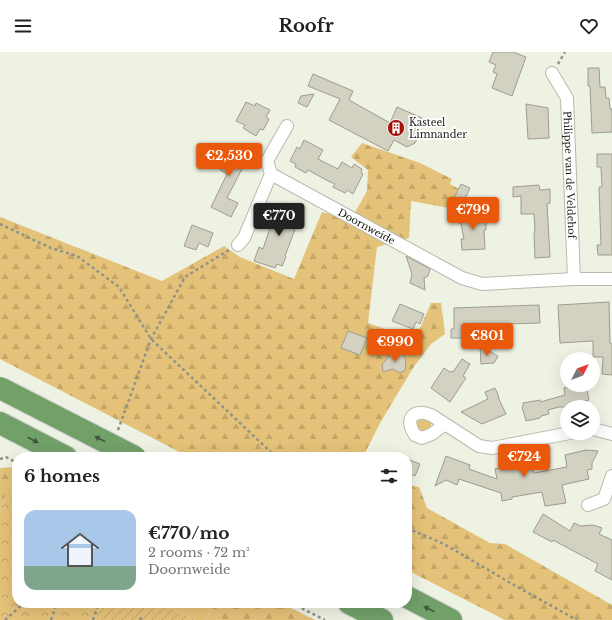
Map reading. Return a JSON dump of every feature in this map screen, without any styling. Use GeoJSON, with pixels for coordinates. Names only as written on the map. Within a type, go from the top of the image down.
{"type":"FeatureCollection","features":[{"type":"Feature","properties":{"kind":"highway"},"geometry":{"type":"LineString","coordinates":[[0,388],[125,452]]}},
{"type":"Feature","properties":{"kind":"highway"},"geometry":{"type":"LineString","coordinates":[[0,423],[56,452]]}},
{"type":"Feature","properties":{"kind":"highway"},"geometry":{"type":"LineString","coordinates":[[412,600],[451,620]]}},
{"type":"Feature","properties":{"kind":"highway"},"geometry":{"type":"LineString","coordinates":[[359,608],[382,620]]}},
{"type":"Feature","properties":{"kind":"street","name":"Philippe van de Veldehof"},"geometry":{"type":"LineString","coordinates":[[552,73],[567,98],[574,280]]}},
{"type":"Feature","properties":{"kind":"street"},"geometry":{"type":"LineString","coordinates":[[238,244],[244,238],[271,174],[267,162],[287,126]]}},
{"type":"Feature","properties":{"kind":"street","name":"Doornweide"},"geometry":{"type":"LineString","coordinates":[[271,174],[462,278],[482,284],[574,280]]}},
{"type":"Feature","properties":{"kind":"street"},"geometry":{"type":"LineString","coordinates":[[574,280],[612,279]]}},
{"type":"Feature","properties":{"kind":"street"},"geometry":{"type":"LineString","coordinates":[[446,424],[479,446],[492,448],[560,435]]}},
{"type":"Feature","properties":{"kind":"street"},"geometry":{"type":"LineString","coordinates":[[600,431],[612,434]]}},
{"type":"Feature","properties":{"kind":"street"},"geometry":{"type":"LineString","coordinates":[[588,505],[604,499],[612,476]]}},
{"type":"Feature","properties":{"kind":"path"},"geometry":{"type":"LineString","coordinates":[[0,224],[51,248],[77,256],[119,287],[151,339],[271,452]]}},
{"type":"Feature","properties":{"kind":"path"},"geometry":{"type":"LineString","coordinates":[[122,417],[151,339],[185,277],[238,244]]}},
{"type":"Feature","properties":{"kind":"path"},"geometry":{"type":"LineString","coordinates":[[0,459],[6,457],[12,460]]}},
{"type":"Feature","properties":{"kind":"path"},"geometry":{"type":"LineString","coordinates":[[412,530],[444,544],[577,620]]}},
{"type":"Feature","properties":{"kind":"path"},"geometry":{"type":"LineString","coordinates":[[5,620],[18,608]]}},
{"type":"Feature","properties":{"kind":"path"},"geometry":{"type":"LineString","coordinates":[[51,620],[55,608]]}},
{"type":"Feature","properties":{"kind":"path"},"geometry":{"type":"LineString","coordinates":[[93,620],[97,608]]}},
{"type":"Feature","properties":{"kind":"path"},"geometry":{"type":"LineString","coordinates":[[301,608],[325,620]]}},
{"type":"Feature","properties":{"kind":"path"},"geometry":{"type":"LineString","coordinates":[[140,620],[142,615]]}},
{"type":"Feature","properties":{"kind":"green space"},"geometry":{"type":"Polygon","coordinates":[[[362,143],[420,163],[452,179],[450,184],[459,189],[449,208],[411,201],[409,238],[377,247],[368,323],[415,340],[431,303],[441,303],[445,334],[431,344],[413,368],[380,423],[366,452],[179,452],[0,359],[0,217],[162,281],[224,246],[240,257],[294,279],[322,212],[330,214],[359,229],[353,216],[367,191],[368,170],[351,157],[362,143]]]}},
{"type":"Feature","properties":{"kind":"green space"},"geometry":{"type":"Polygon","coordinates":[[[422,416],[431,422],[431,428],[424,432],[416,426],[416,421],[422,416]]]}},
{"type":"Feature","properties":{"kind":"green space"},"geometry":{"type":"Polygon","coordinates":[[[12,467],[12,476],[0,512],[0,468],[12,467]]]}},
{"type":"Feature","properties":{"kind":"green space"},"geometry":{"type":"Polygon","coordinates":[[[12,476],[12,608],[99,608],[95,620],[0,620],[0,512],[12,476]]]}},
{"type":"Feature","properties":{"kind":"green space"},"geometry":{"type":"Polygon","coordinates":[[[412,486],[419,487],[427,508],[490,543],[505,544],[612,605],[612,620],[505,620],[412,573],[412,486]]]}},
{"type":"Feature","properties":{"kind":"green space"},"geometry":{"type":"Polygon","coordinates":[[[99,608],[170,608],[195,620],[95,620],[99,608]]]}},
{"type":"Feature","properties":{"kind":"green space"},"geometry":{"type":"Polygon","coordinates":[[[170,608],[212,608],[206,620],[195,620],[170,608]]]}},
{"type":"Feature","properties":{"kind":"green space"},"geometry":{"type":"Polygon","coordinates":[[[212,608],[291,608],[315,620],[206,620],[212,608]]]}},
{"type":"Feature","properties":{"kind":"building"},"geometry":{"type":"Polygon","coordinates":[[[493,52],[513,52],[526,57],[512,96],[492,88],[497,74],[493,72],[496,65],[489,62],[493,52]]]}},
{"type":"Feature","properties":{"kind":"building"},"geometry":{"type":"Polygon","coordinates":[[[588,68],[599,68],[600,87],[605,87],[606,98],[609,98],[610,109],[612,109],[612,132],[592,133],[588,68]]]}},
{"type":"Feature","properties":{"kind":"building"},"geometry":{"type":"Polygon","coordinates":[[[313,74],[353,91],[349,100],[390,123],[397,107],[422,118],[416,134],[417,139],[415,143],[407,147],[394,140],[388,151],[329,120],[340,99],[308,86],[313,74]]]}},
{"type":"Feature","properties":{"kind":"building"},"geometry":{"type":"Polygon","coordinates":[[[314,94],[307,107],[298,103],[301,96],[314,94]]]}},
{"type":"Feature","properties":{"kind":"building"},"geometry":{"type":"Polygon","coordinates":[[[246,102],[255,106],[256,103],[270,110],[266,117],[269,119],[266,125],[263,130],[260,129],[256,136],[243,128],[245,125],[236,121],[246,102]]]}},
{"type":"Feature","properties":{"kind":"building"},"geometry":{"type":"Polygon","coordinates":[[[526,104],[548,108],[549,138],[528,139],[526,104]]]}},
{"type":"Feature","properties":{"kind":"building"},"geometry":{"type":"Polygon","coordinates":[[[304,140],[323,150],[318,159],[338,169],[342,162],[352,168],[354,164],[362,169],[361,172],[363,174],[353,194],[347,190],[345,193],[333,187],[335,184],[308,170],[306,173],[295,167],[296,164],[290,161],[297,147],[300,149],[304,140]]]}},
{"type":"Feature","properties":{"kind":"building"},"geometry":{"type":"Polygon","coordinates":[[[224,144],[232,148],[234,145],[247,152],[243,159],[246,161],[227,198],[238,203],[231,217],[211,207],[227,174],[220,170],[222,167],[214,162],[224,144]]]}},
{"type":"Feature","properties":{"kind":"building"},"geometry":{"type":"Polygon","coordinates":[[[597,154],[612,154],[612,255],[598,255],[597,245],[601,245],[599,187],[602,187],[601,167],[597,167],[597,154]]]}},
{"type":"Feature","properties":{"kind":"building"},"geometry":{"type":"Polygon","coordinates":[[[461,184],[470,188],[462,205],[453,200],[461,184]]]}},
{"type":"Feature","properties":{"kind":"building"},"geometry":{"type":"Polygon","coordinates":[[[539,185],[540,190],[550,189],[550,203],[547,204],[550,257],[535,258],[534,214],[521,214],[521,196],[513,197],[513,187],[539,185]]]}},
{"type":"Feature","properties":{"kind":"building"},"geometry":{"type":"Polygon","coordinates":[[[280,203],[302,211],[282,266],[277,264],[275,268],[254,261],[259,247],[263,249],[270,225],[280,203]]]}},
{"type":"Feature","properties":{"kind":"building"},"geometry":{"type":"Polygon","coordinates":[[[461,214],[486,214],[486,230],[484,230],[485,249],[462,250],[461,239],[464,239],[461,224],[457,222],[461,214]]]}},
{"type":"Feature","properties":{"kind":"building"},"geometry":{"type":"Polygon","coordinates":[[[192,225],[213,233],[208,247],[199,243],[196,250],[184,246],[192,225]]]}},
{"type":"Feature","properties":{"kind":"building"},"geometry":{"type":"Polygon","coordinates":[[[406,256],[430,269],[428,276],[424,278],[425,290],[410,283],[412,274],[406,256]]]}},
{"type":"Feature","properties":{"kind":"building"},"geometry":{"type":"Polygon","coordinates":[[[609,302],[610,343],[612,344],[612,375],[602,374],[603,357],[600,357],[600,352],[593,352],[593,341],[560,343],[558,305],[609,302]]]}},
{"type":"Feature","properties":{"kind":"building"},"geometry":{"type":"Polygon","coordinates":[[[400,304],[424,314],[420,324],[416,322],[413,329],[392,321],[400,304]]]}},
{"type":"Feature","properties":{"kind":"building"},"geometry":{"type":"Polygon","coordinates":[[[539,305],[540,323],[506,324],[507,339],[475,340],[477,338],[451,338],[451,329],[454,329],[454,308],[539,305]]]}},
{"type":"Feature","properties":{"kind":"building"},"geometry":{"type":"Polygon","coordinates":[[[348,331],[367,338],[360,355],[341,348],[348,331]]]}},
{"type":"Feature","properties":{"kind":"building"},"geometry":{"type":"Polygon","coordinates":[[[480,346],[498,356],[494,363],[481,364],[480,346]]]}},
{"type":"Feature","properties":{"kind":"building"},"geometry":{"type":"Polygon","coordinates":[[[396,351],[402,353],[405,358],[405,370],[400,373],[393,369],[383,372],[382,365],[391,353],[396,351]]]}},
{"type":"Feature","properties":{"kind":"building"},"geometry":{"type":"Polygon","coordinates":[[[462,359],[470,364],[463,376],[466,378],[450,402],[431,388],[444,368],[450,372],[453,372],[462,359]]]}},
{"type":"Feature","properties":{"kind":"building"},"geometry":{"type":"Polygon","coordinates":[[[495,388],[506,414],[482,424],[461,412],[488,399],[485,392],[495,388]]]}},
{"type":"Feature","properties":{"kind":"building"},"geometry":{"type":"Polygon","coordinates":[[[565,392],[587,392],[589,400],[560,400],[560,407],[548,410],[549,414],[541,416],[540,418],[526,421],[522,407],[523,403],[540,400],[540,402],[565,395],[565,392]]]}},
{"type":"Feature","properties":{"kind":"building"},"geometry":{"type":"Polygon","coordinates":[[[586,450],[598,451],[592,463],[592,469],[587,470],[589,479],[562,485],[566,503],[545,506],[542,492],[512,497],[512,499],[502,501],[501,493],[459,479],[457,485],[446,480],[435,486],[446,456],[470,465],[469,469],[497,479],[495,469],[505,467],[506,469],[530,464],[534,473],[567,467],[565,455],[586,450]]]}},
{"type":"Feature","properties":{"kind":"building"},"geometry":{"type":"Polygon","coordinates":[[[412,461],[420,464],[415,476],[412,475],[412,461]]]}},
{"type":"Feature","properties":{"kind":"building"},"geometry":{"type":"Polygon","coordinates":[[[543,514],[570,531],[574,523],[581,526],[593,525],[602,528],[599,534],[612,540],[612,580],[595,571],[598,564],[553,540],[552,542],[533,532],[543,514]]]}},
{"type":"Feature","properties":{"kind":"place","name":"Kasteel Limnander"},"geometry":{"type":"Point","coordinates":[396,128]}}]}
